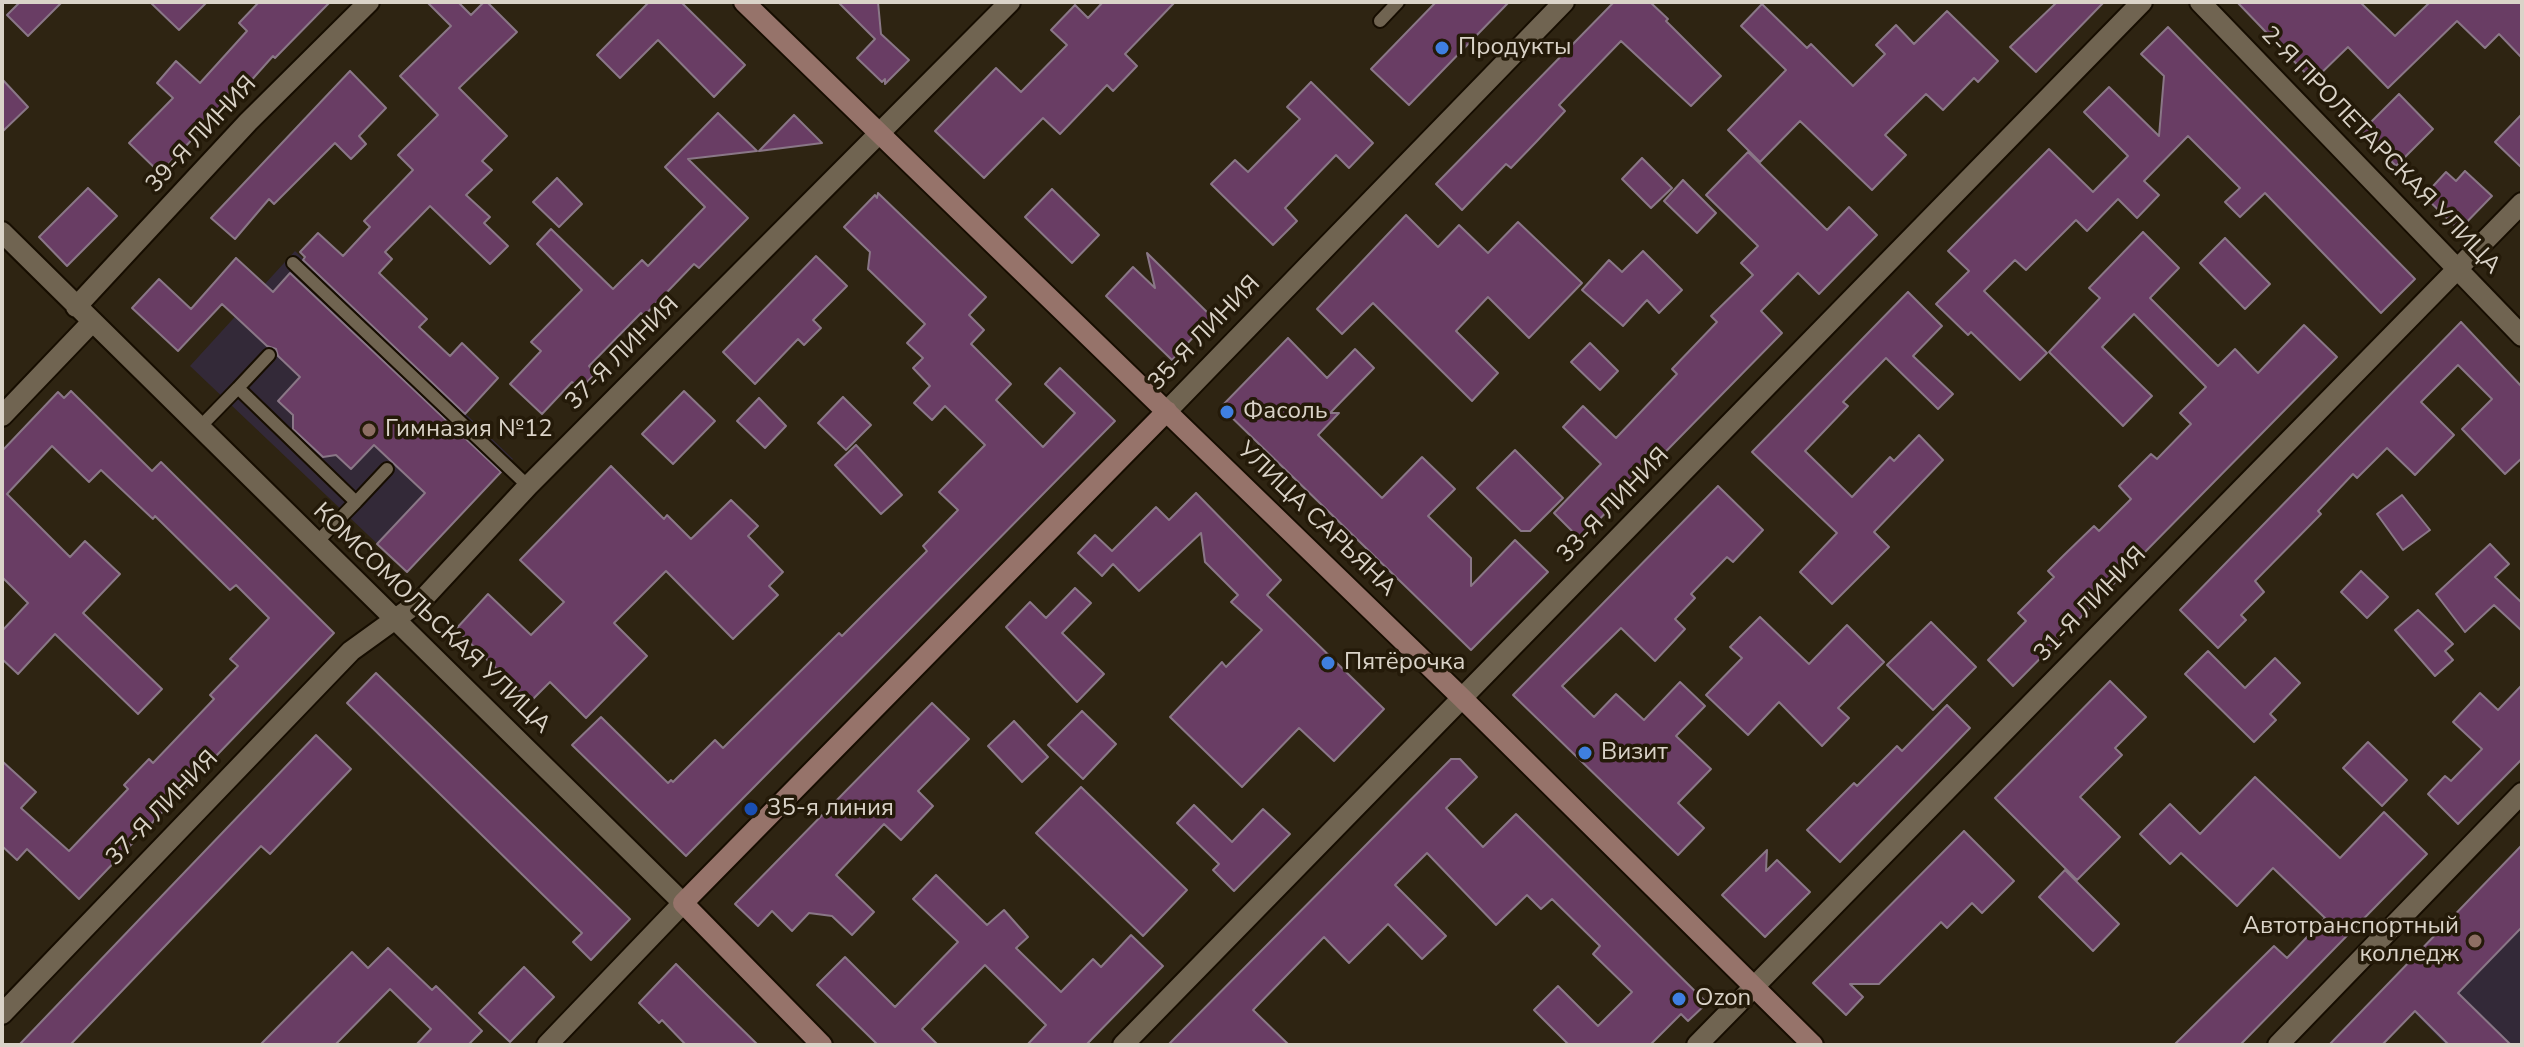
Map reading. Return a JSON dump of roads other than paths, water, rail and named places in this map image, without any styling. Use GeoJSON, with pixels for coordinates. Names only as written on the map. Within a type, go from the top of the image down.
{"type":"FeatureCollection","features":[{"type":"Feature","properties":{"kind":"main road","name":"УЛИЦА САРЬЯНА"},"geometry":{"type":"LineString","coordinates":[[744,2],[1462,698],[1813,1045]]}},
{"type":"Feature","properties":{"kind":"main road","name":"35-Я ЛИНИЯ"},"geometry":{"type":"LineString","coordinates":[[683,903],[1167,411]]}},
{"type":"Feature","properties":{"kind":"main road","name":"КОМСОМОЛЬСКАЯ УЛИЦА"},"geometry":{"type":"LineString","coordinates":[[683,903],[822,1045]]}},
{"type":"Feature","properties":{"kind":"street","name":"39-Я ЛИНИЯ"},"geometry":{"type":"LineString","coordinates":[[76,307],[248,122],[369,2]]}},
{"type":"Feature","properties":{"kind":"street","name":"37-Я ЛИНИЯ"},"geometry":{"type":"LineString","coordinates":[[2,1014],[351,651],[423,599],[528,486],[1010,2]]}},
{"type":"Feature","properties":{"kind":"street","name":"35-Я ЛИНИЯ"},"geometry":{"type":"LineString","coordinates":[[1167,411],[1564,2]]}},
{"type":"Feature","properties":{"kind":"street","name":"33-Я ЛИНИЯ"},"geometry":{"type":"LineString","coordinates":[[1123,1045],[2142,2]]}},
{"type":"Feature","properties":{"kind":"street","name":"2-Я ПРОЛЕТАРСКАЯ УЛИЦА"},"geometry":{"type":"LineString","coordinates":[[2200,2],[2522,336]]}},
{"type":"Feature","properties":{"kind":"street","name":"31-Я ЛИНИЯ"},"geometry":{"type":"LineString","coordinates":[[1697,1045],[2522,203]]}},
{"type":"Feature","properties":{"kind":"street","name":"КОМСОМОЛЬСКАЯ УЛИЦА"},"geometry":{"type":"LineString","coordinates":[[2,232],[683,903]]}},
{"type":"Feature","properties":{"kind":"street"},"geometry":{"type":"LineString","coordinates":[[2,416],[92,322]]}},
{"type":"Feature","properties":{"kind":"street"},"geometry":{"type":"LineString","coordinates":[[2278,1045],[2522,793]]}},
{"type":"Feature","properties":{"kind":"street","name":"35-Я ЛИНИЯ"},"geometry":{"type":"LineString","coordinates":[[547,1045],[683,903]]}},
{"type":"Feature","properties":{"kind":"lane"},"geometry":{"type":"LineString","coordinates":[[1380,21],[1398,2]]}},
{"type":"Feature","properties":{"kind":"lane"},"geometry":{"type":"LineString","coordinates":[[293,263],[528,486]]}},
{"type":"Feature","properties":{"kind":"lane"},"geometry":{"type":"LineString","coordinates":[[199,428],[269,355]]}},
{"type":"Feature","properties":{"kind":"lane"},"geometry":{"type":"LineString","coordinates":[[238,388],[356,502]]}},
{"type":"Feature","properties":{"kind":"lane"},"geometry":{"type":"LineString","coordinates":[[316,543],[387,469]]}},
{"type":"Feature","properties":{"kind":"place","name":"Продукты"},"geometry":{"type":"Point","coordinates":[1442,48]}},
{"type":"Feature","properties":{"kind":"place","name":"Фасоль"},"geometry":{"type":"Point","coordinates":[1227,412]}},
{"type":"Feature","properties":{"kind":"place","name":"Гимназия №12"},"geometry":{"type":"Point","coordinates":[369,430]}},
{"type":"Feature","properties":{"kind":"place","name":"Пятёрочка"},"geometry":{"type":"Point","coordinates":[1328,663]}},
{"type":"Feature","properties":{"kind":"place","name":"Визит"},"geometry":{"type":"Point","coordinates":[1585,753]}},
{"type":"Feature","properties":{"kind":"place","name":"35-я линия"},"geometry":{"type":"Point","coordinates":[751,809]}},
{"type":"Feature","properties":{"kind":"place","name":"Автотранспортный колледж"},"geometry":{"type":"Point","coordinates":[2475,941]}},
{"type":"Feature","properties":{"kind":"place","name":"Ozon"},"geometry":{"type":"Point","coordinates":[1679,999]}}]}
